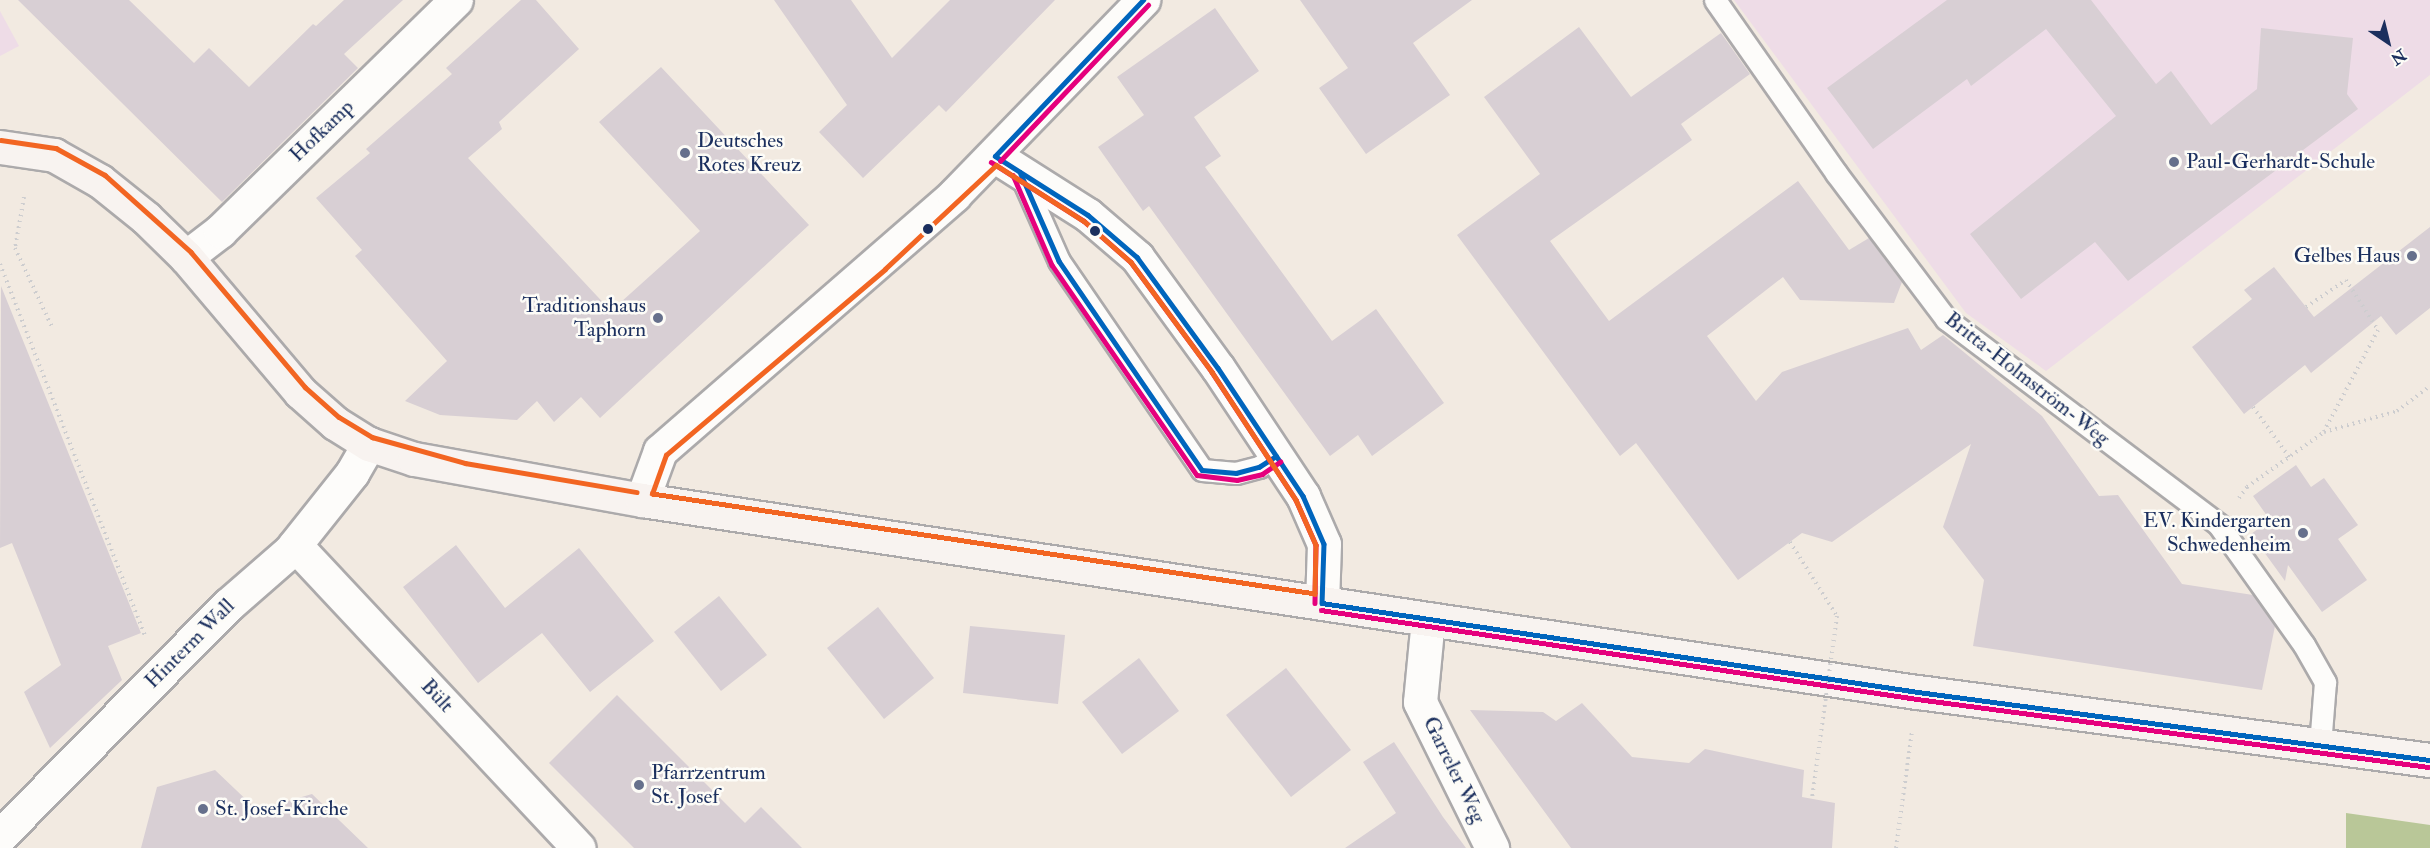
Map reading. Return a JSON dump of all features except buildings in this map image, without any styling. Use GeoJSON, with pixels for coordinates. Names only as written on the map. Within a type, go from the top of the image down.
{"type":"FeatureCollection","features":[{"type":"Feature","properties":{"kind":"street","name":"Hofkamp"},"geometry":{"type":"LineString","coordinates":[[186,257],[220,231],[456,0]]}},
{"type":"Feature","properties":{"kind":"street"},"geometry":{"type":"LineString","coordinates":[[642,500],[660,451],[880,263],[1008,164],[1143,0]]}},
{"type":"Feature","properties":{"kind":"street"},"geometry":{"type":"LineString","coordinates":[[3,147],[54,155],[100,182],[146,218],[186,257],[300,392],[335,423],[369,444],[463,470],[642,500],[1918,692],[2430,760]]}},
{"type":"Feature","properties":{"kind":"street"},"geometry":{"type":"LineString","coordinates":[[1008,164],[1088,215],[1137,257],[1303,496],[1324,544],[1322,603]]}},
{"type":"Feature","properties":{"kind":"street","name":"Hinterm Wall"},"geometry":{"type":"LineString","coordinates":[[0,836],[160,674],[295,545],[352,473],[369,444]]}},
{"type":"Feature","properties":{"kind":"street","name":"Bült"},"geometry":{"type":"LineString","coordinates":[[295,545],[579,848]]}},
{"type":"Feature","properties":{"kind":"street","name":"Garreler Weg"},"geometry":{"type":"LineString","coordinates":[[1428,619],[1420,702],[1492,848]]}},
{"type":"Feature","properties":{"kind":"lane","name":"Britta-Holmström-Weg"},"geometry":{"type":"LineString","coordinates":[[1715,0],[1836,173],[1946,319],[2218,524],[2304,645],[2325,682],[2320,746]]}},
{"type":"Feature","properties":{"kind":"lane"},"geometry":{"type":"LineString","coordinates":[[1008,164],[1059,261],[1202,470],[1236,473],[1276,456]]}},
{"type":"Feature","properties":{"kind":"path"},"geometry":{"type":"LineString","coordinates":[[24,197],[15,248],[53,329]]}},
{"type":"Feature","properties":{"kind":"path"},"geometry":{"type":"LineString","coordinates":[[0,264],[160,674]]}},
{"type":"Feature","properties":{"kind":"path"},"geometry":{"type":"LineString","coordinates":[[2306,307],[2346,280],[2378,330],[2324,432]]}},
{"type":"Feature","properties":{"kind":"path"},"geometry":{"type":"LineString","coordinates":[[2218,524],[2247,487],[2324,432],[2397,411],[2430,386]]}},
{"type":"Feature","properties":{"kind":"path"},"geometry":{"type":"LineString","coordinates":[[2253,407],[2289,457]]}},
{"type":"Feature","properties":{"kind":"path"},"geometry":{"type":"LineString","coordinates":[[1790,542],[1837,615],[1812,799]]}},
{"type":"Feature","properties":{"kind":"path"},"geometry":{"type":"LineString","coordinates":[[1896,848],[1918,692]]}},
{"type":"Feature","properties":{"kind":"shaded area"},"geometry":{"type":"Polygon","coordinates":[[[1734,0],[2430,0],[2430,75],[2046,371],[1966,313],[1734,0]]]}},
{"type":"Feature","properties":{"kind":"shaded area"},"geometry":{"type":"Polygon","coordinates":[[[0,11],[19,46],[0,56],[0,11]]]}},
{"type":"Feature","properties":{"kind":"green space"},"geometry":{"type":"Polygon","coordinates":[[[2346,813],[2430,825],[2430,848],[2346,848],[2346,813]]]}},
{"type":"Feature","properties":{"kind":"transit line"},"geometry":{"type":"LineString","coordinates":[[995,156],[1143,0]]}},
{"type":"Feature","properties":{"kind":"transit line"},"geometry":{"type":"LineString","coordinates":[[1000,161],[1148,5]]}},
{"type":"Feature","properties":{"kind":"transit line"},"geometry":{"type":"LineString","coordinates":[[1,140],[56,148],[105,175],[191,252],[305,387],[339,417],[372,437],[465,463],[637,492]]}},
{"type":"Feature","properties":{"kind":"transit line"},"geometry":{"type":"LineString","coordinates":[[995,156],[1088,215],[1137,257],[1218,368],[1303,496],[1324,544],[1322,603]]}},
{"type":"Feature","properties":{"kind":"transit line"},"geometry":{"type":"LineString","coordinates":[[991,162],[1084,221],[1131,262],[1212,372],[1296,500],[1316,545],[1315,603]]}},
{"type":"Feature","properties":{"kind":"transit line"},"geometry":{"type":"LineString","coordinates":[[996,165],[1084,221],[1131,262],[1212,372],[1296,500],[1316,545],[1315,594],[652,494],[666,455],[885,269],[996,165]]}},
{"type":"Feature","properties":{"kind":"transit line"},"geometry":{"type":"LineString","coordinates":[[1020,172],[1059,261],[1202,470],[1236,473],[1259,467],[1276,456]]}},
{"type":"Feature","properties":{"kind":"transit line"},"geometry":{"type":"LineString","coordinates":[[1013,175],[1052,265],[1197,475],[1237,480],[1262,474],[1280,462]]}},
{"type":"Feature","properties":{"kind":"transit line"},"geometry":{"type":"LineString","coordinates":[[1322,603],[1918,692],[2430,760]]}},
{"type":"Feature","properties":{"kind":"transit line"},"geometry":{"type":"LineString","coordinates":[[1321,610],[1917,699],[2429,767]]}},
{"type":"Feature","properties":{"kind":"place","name":"Deutsches Rotes Kreuz"},"geometry":{"type":"Point","coordinates":[685,153]}},
{"type":"Feature","properties":{"kind":"place","name":"Paul-Gerhardt-Schule"},"geometry":{"type":"Point","coordinates":[2174,162]}},
{"type":"Feature","properties":{"kind":"place","name":"Gelbes Haus"},"geometry":{"type":"Point","coordinates":[2412,256]}},
{"type":"Feature","properties":{"kind":"place","name":"Traditionshaus Taphorn"},"geometry":{"type":"Point","coordinates":[658,318]}},
{"type":"Feature","properties":{"kind":"place","name":"EV. Kindergarten Schwedenheim"},"geometry":{"type":"Point","coordinates":[2303,533]}},
{"type":"Feature","properties":{"kind":"place","name":"Pfarrzentrum St. Josef"},"geometry":{"type":"Point","coordinates":[639,785]}},
{"type":"Feature","properties":{"kind":"place","name":"St. Josef-Kirche"},"geometry":{"type":"Point","coordinates":[203,809]}}]}
